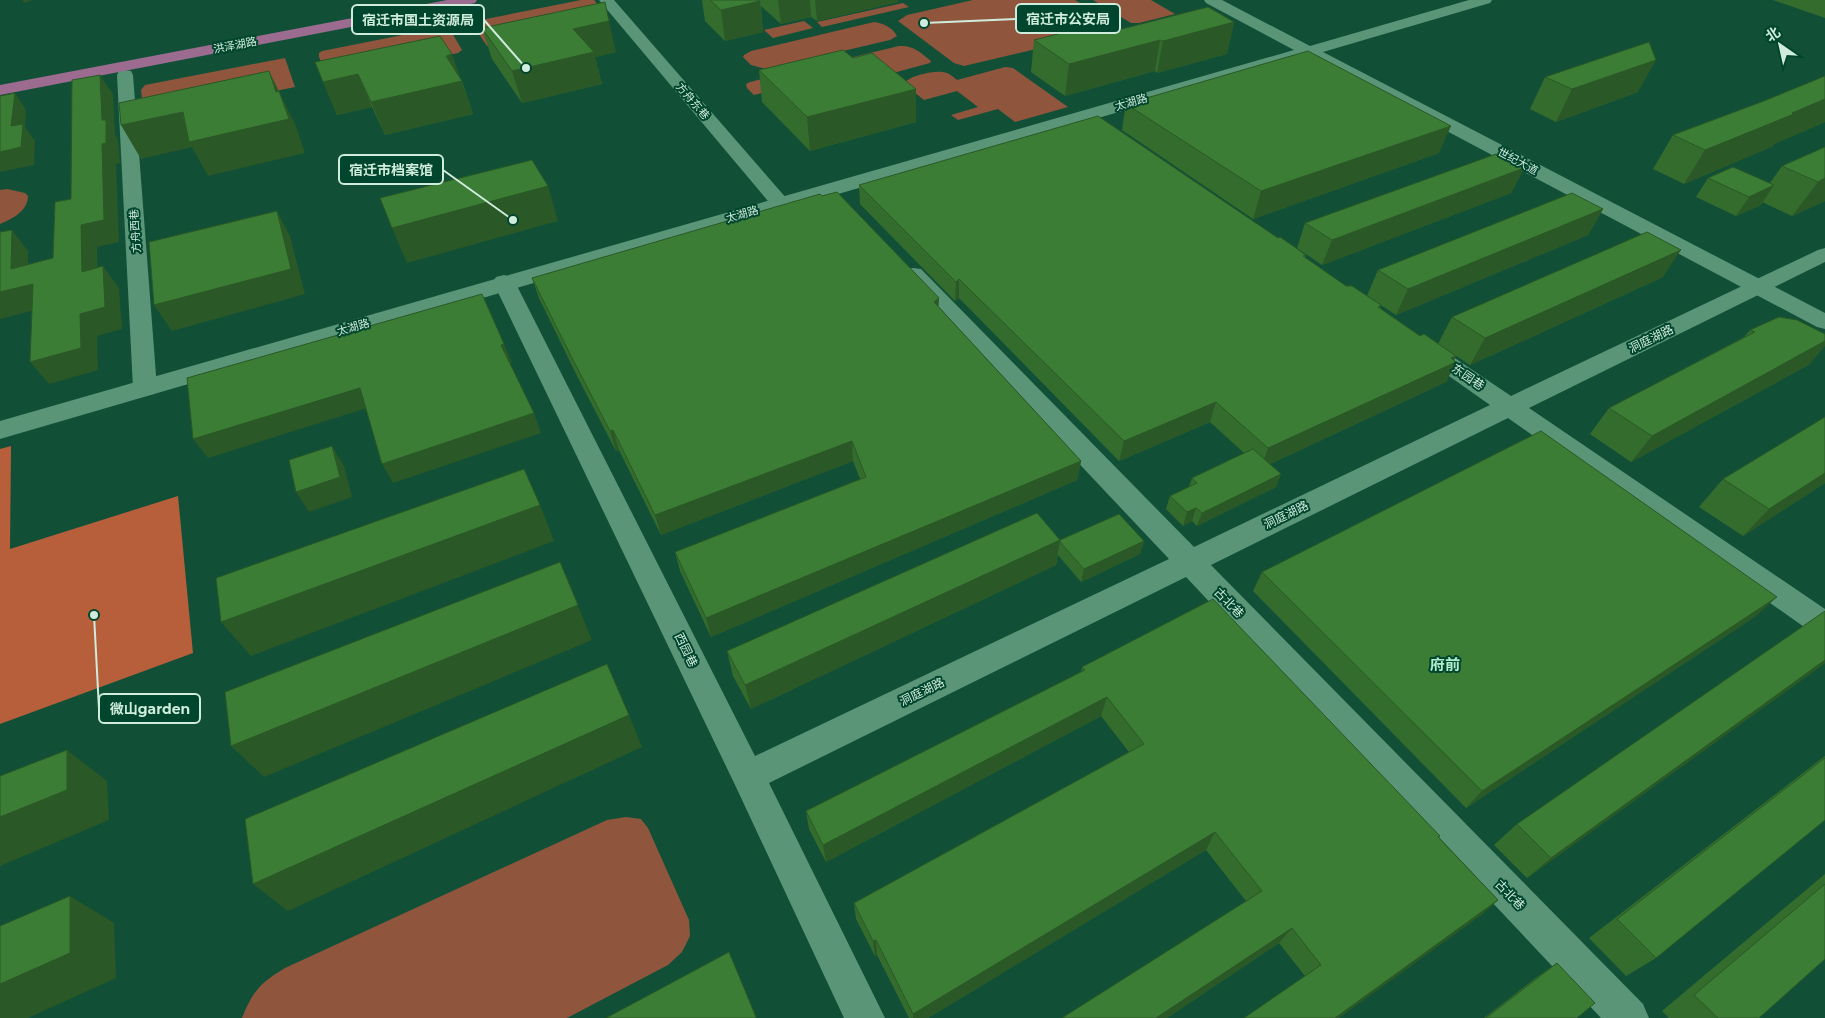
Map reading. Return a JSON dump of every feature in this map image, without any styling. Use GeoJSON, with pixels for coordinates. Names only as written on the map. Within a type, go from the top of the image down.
{"type":"FeatureCollection","features":[{"type":"Feature","properties":{"kind":"main road","name":"洪泽湖路"},"geometry":{"type":"LineString","coordinates":[[0,77],[421,0]]}},
{"type":"Feature","properties":{"kind":"main road","name":"洪泽湖路"},"geometry":{"type":"LineString","coordinates":[[0,90],[470,0]]}},
{"type":"Feature","properties":{"kind":"main road"},"geometry":{"type":"LineString","coordinates":[[140,47],[296,23]]}},
{"type":"Feature","properties":{"kind":"street","name":"方舟东巷"},"geometry":{"type":"LineString","coordinates":[[606,0],[780,203]]}},
{"type":"Feature","properties":{"kind":"street","name":"世纪大道"},"geometry":{"type":"LineString","coordinates":[[1211,0],[1313,49],[1764,284],[1825,322]]}},
{"type":"Feature","properties":{"kind":"street","name":"世纪大道"},"geometry":{"type":"LineString","coordinates":[[1227,0],[1313,49]]}},
{"type":"Feature","properties":{"kind":"street","name":"太湖路"},"geometry":{"type":"LineString","coordinates":[[0,430],[504,282],[1485,0]]}},
{"type":"Feature","properties":{"kind":"street","name":"方舟西巷"},"geometry":{"type":"LineString","coordinates":[[125,75],[145,388]]}},
{"type":"Feature","properties":{"kind":"street"},"geometry":{"type":"LineString","coordinates":[[1084,116],[1106,131]]}},
{"type":"Feature","properties":{"kind":"street"},"geometry":{"type":"LineString","coordinates":[[830,188],[851,210]]}},
{"type":"Feature","properties":{"kind":"street","name":"古北巷"},"geometry":{"type":"LineString","coordinates":[[891,252],[1628,1018]]}},
{"type":"Feature","properties":{"kind":"street","name":"洞庭湖路"},"geometry":{"type":"LineString","coordinates":[[748,776],[1825,254]]}},
{"type":"Feature","properties":{"kind":"street","name":"西园巷"},"geometry":{"type":"LineString","coordinates":[[504,282],[748,776],[865,1018]]}},
{"type":"Feature","properties":{"kind":"street","name":"世纪大道"},"geometry":{"type":"LineString","coordinates":[[1764,284],[1825,309]]}},
{"type":"Feature","properties":{"kind":"street","name":"东园巷"},"geometry":{"type":"LineString","coordinates":[[1401,332],[1825,625]]}},
{"type":"Feature","properties":{"kind":"shaded area"},"geometry":{"type":"Polygon","coordinates":[[[581,0],[594,0],[610,20],[487,46],[471,22],[581,0]]]}},
{"type":"Feature","properties":{"kind":"shaded area"},"geometry":{"type":"Polygon","coordinates":[[[973,0],[1075,0],[1117,25],[1116,28],[1104,33],[964,66],[954,63],[898,21],[907,15],[973,0]]]}},
{"type":"Feature","properties":{"kind":"shaded area"},"geometry":{"type":"Polygon","coordinates":[[[1093,0],[1151,0],[1175,14],[1139,23],[1131,23],[1093,0]]]}},
{"type":"Feature","properties":{"kind":"shaded area"},"geometry":{"type":"Polygon","coordinates":[[[903,3],[909,7],[822,27],[817,22],[903,3]]]}},
{"type":"Feature","properties":{"kind":"shaded area"},"geometry":{"type":"Polygon","coordinates":[[[804,21],[813,28],[773,38],[764,30],[804,21]]]}},
{"type":"Feature","properties":{"kind":"shaded area"},"geometry":{"type":"Polygon","coordinates":[[[874,22],[887,26],[897,36],[890,40],[766,69],[751,65],[743,57],[751,51],[874,22]]]}},
{"type":"Feature","properties":{"kind":"shaded area"},"geometry":{"type":"Polygon","coordinates":[[[448,26],[462,50],[458,53],[329,80],[319,57],[319,53],[322,51],[448,26]]]}},
{"type":"Feature","properties":{"kind":"shaded area"},"geometry":{"type":"Polygon","coordinates":[[[899,46],[916,50],[931,61],[930,63],[893,73],[878,64],[754,95],[747,88],[746,84],[750,82],[899,46]]]}},
{"type":"Feature","properties":{"kind":"shaded area"},"geometry":{"type":"Polygon","coordinates":[[[285,58],[295,87],[150,117],[144,116],[141,90],[145,85],[285,58]]]}},
{"type":"Feature","properties":{"kind":"shaded area"},"geometry":{"type":"Polygon","coordinates":[[[1005,67],[1013,68],[1068,107],[1015,122],[998,109],[958,120],[951,115],[978,107],[957,91],[924,100],[904,84],[915,76],[927,73],[944,72],[957,80],[1005,67]]]}},
{"type":"Feature","properties":{"kind":"shaded area"},"geometry":{"type":"Polygon","coordinates":[[[7,189],[25,193],[28,196],[27,201],[18,214],[0,224],[0,190],[7,189]]]}},
{"type":"Feature","properties":{"kind":"shaded area"},"geometry":{"type":"Polygon","coordinates":[[[11,446],[10,549],[178,496],[193,653],[0,724],[0,449],[11,446]]]}},
{"type":"Feature","properties":{"kind":"shaded area"},"geometry":{"type":"Polygon","coordinates":[[[626,817],[641,819],[648,828],[689,920],[690,936],[682,952],[668,965],[567,1018],[242,1018],[258,988],[285,968],[607,820],[626,817]]]}},
{"type":"Feature","properties":{"kind":"building"},"geometry":{"type":"Polygon","coordinates":[[[710,0],[758,0],[760,1],[721,10],[710,0]]]}},
{"type":"Feature","properties":{"kind":"building"},"geometry":{"type":"Polygon","coordinates":[[[605,2],[609,21],[573,29],[594,52],[512,71],[482,28],[605,2]]]}},
{"type":"Feature","properties":{"kind":"building"},"geometry":{"type":"Polygon","coordinates":[[[1208,7],[1234,22],[1069,64],[1034,40],[1102,23],[1114,31],[1208,7]]]}},
{"type":"Feature","properties":{"kind":"building"},"geometry":{"type":"Polygon","coordinates":[[[440,36],[452,54],[446,56],[462,81],[371,102],[358,74],[323,82],[315,62],[440,36]]]}},
{"type":"Feature","properties":{"kind":"building"},"geometry":{"type":"Polygon","coordinates":[[[1649,42],[1656,60],[1572,89],[1545,77],[1649,42]]]}},
{"type":"Feature","properties":{"kind":"building"},"geometry":{"type":"Polygon","coordinates":[[[843,50],[853,58],[872,53],[916,89],[807,117],[759,70],[843,50]]]}},
{"type":"Feature","properties":{"kind":"building"},"geometry":{"type":"Polygon","coordinates":[[[1308,51],[1451,126],[1261,191],[1126,104],[1308,51]]]}},
{"type":"Feature","properties":{"kind":"building"},"geometry":{"type":"Polygon","coordinates":[[[269,71],[276,92],[279,91],[289,119],[189,142],[183,112],[121,125],[119,103],[269,71]]]}},
{"type":"Feature","properties":{"kind":"building"},"geometry":{"type":"Polygon","coordinates":[[[100,75],[102,120],[106,120],[106,143],[102,144],[104,220],[81,225],[82,272],[103,266],[105,307],[80,314],[81,348],[30,362],[33,284],[0,292],[0,232],[12,230],[11,269],[53,258],[55,202],[71,199],[72,80],[100,75]]]}},
{"type":"Feature","properties":{"kind":"building"},"geometry":{"type":"Polygon","coordinates":[[[1825,76],[1825,99],[1792,113],[1794,114],[1705,150],[1673,135],[1764,101],[1825,76]]]}},
{"type":"Feature","properties":{"kind":"building"},"geometry":{"type":"Polygon","coordinates":[[[15,93],[11,126],[23,124],[21,147],[0,152],[0,96],[15,93]]]}},
{"type":"Feature","properties":{"kind":"building"},"geometry":{"type":"Polygon","coordinates":[[[1098,116],[1278,238],[1280,237],[1306,255],[1303,256],[1346,286],[1352,286],[1381,305],[1378,307],[1420,336],[1424,334],[1456,356],[1451,358],[1456,362],[1268,448],[1216,402],[1124,441],[959,279],[956,282],[859,185],[1098,116]]]}},
{"type":"Feature","properties":{"kind":"building"},"geometry":{"type":"Polygon","coordinates":[[[1825,147],[1825,178],[1818,182],[1782,166],[1825,147]]]}},
{"type":"Feature","properties":{"kind":"building"},"geometry":{"type":"Polygon","coordinates":[[[1496,154],[1524,168],[1332,240],[1305,223],[1496,154]]]}},
{"type":"Feature","properties":{"kind":"building"},"geometry":{"type":"Polygon","coordinates":[[[532,160],[548,186],[392,228],[380,198],[532,160]]]}},
{"type":"Feature","properties":{"kind":"building"},"geometry":{"type":"Polygon","coordinates":[[[1733,167],[1774,185],[1749,197],[1708,178],[1733,167]]]}},
{"type":"Feature","properties":{"kind":"building"},"geometry":{"type":"Polygon","coordinates":[[[837,192],[939,298],[934,302],[1081,461],[706,618],[675,552],[866,477],[852,441],[655,515],[613,430],[610,431],[532,278],[820,194],[822,196],[837,192]]]}},
{"type":"Feature","properties":{"kind":"building"},"geometry":{"type":"Polygon","coordinates":[[[1572,193],[1603,209],[1408,289],[1378,270],[1572,193]]]}},
{"type":"Feature","properties":{"kind":"building"},"geometry":{"type":"Polygon","coordinates":[[[277,211],[291,269],[154,305],[149,242],[277,211]]]}},
{"type":"Feature","properties":{"kind":"building"},"geometry":{"type":"Polygon","coordinates":[[[1647,232],[1681,250],[1485,338],[1452,317],[1647,232]]]}},
{"type":"Feature","properties":{"kind":"building"},"geometry":{"type":"Polygon","coordinates":[[[482,294],[504,344],[501,345],[534,413],[382,464],[360,388],[193,439],[187,378],[482,294]]]}},
{"type":"Feature","properties":{"kind":"building"},"geometry":{"type":"Polygon","coordinates":[[[1779,317],[1797,320],[1825,334],[1825,341],[1652,436],[1609,408],[1755,332],[1750,330],[1779,317]]]}},
{"type":"Feature","properties":{"kind":"building"},"geometry":{"type":"Polygon","coordinates":[[[1825,417],[1825,473],[1769,509],[1723,479],[1825,417]]]}},
{"type":"Feature","properties":{"kind":"building"},"geometry":{"type":"Polygon","coordinates":[[[1541,431],[1777,597],[1482,791],[1262,572],[1541,431]]]}},
{"type":"Feature","properties":{"kind":"building"},"geometry":{"type":"Polygon","coordinates":[[[332,446],[340,477],[296,492],[289,460],[332,446]]]}},
{"type":"Feature","properties":{"kind":"building"},"geometry":{"type":"Polygon","coordinates":[[[1253,449],[1281,474],[1202,513],[1196,508],[1187,512],[1170,496],[1197,483],[1192,478],[1253,449]]]}},
{"type":"Feature","properties":{"kind":"building"},"geometry":{"type":"Polygon","coordinates":[[[524,469],[540,505],[221,622],[216,578],[524,469]]]}},
{"type":"Feature","properties":{"kind":"building"},"geometry":{"type":"Polygon","coordinates":[[[1037,513],[1060,540],[745,685],[727,651],[1037,513]]]}},
{"type":"Feature","properties":{"kind":"building"},"geometry":{"type":"Polygon","coordinates":[[[1119,514],[1144,541],[1084,569],[1060,542],[1060,540],[1119,514]]]}},
{"type":"Feature","properties":{"kind":"building"},"geometry":{"type":"Polygon","coordinates":[[[560,562],[578,605],[231,746],[225,692],[560,562]]]}},
{"type":"Feature","properties":{"kind":"building"},"geometry":{"type":"Polygon","coordinates":[[[1213,599],[1440,836],[1438,837],[1498,900],[1335,1018],[1244,1018],[1321,965],[1292,928],[1156,1018],[1062,1018],[1262,891],[1215,832],[913,1014],[876,940],[873,941],[854,903],[1144,744],[1107,697],[823,845],[806,811],[1085,670],[1082,667],[1213,599]]]}},
{"type":"Feature","properties":{"kind":"building"},"geometry":{"type":"Polygon","coordinates":[[[1825,611],[1825,660],[1551,858],[1517,824],[1825,611]]]}},
{"type":"Feature","properties":{"kind":"building"},"geometry":{"type":"Polygon","coordinates":[[[607,664],[629,715],[253,884],[245,819],[607,664]]]}},
{"type":"Feature","properties":{"kind":"building"},"geometry":{"type":"Polygon","coordinates":[[[67,750],[67,790],[0,817],[0,776],[67,750]]]}},
{"type":"Feature","properties":{"kind":"building"},"geometry":{"type":"Polygon","coordinates":[[[1825,758],[1825,820],[1656,958],[1617,919],[1825,758]]]}},
{"type":"Feature","properties":{"kind":"building"},"geometry":{"type":"Polygon","coordinates":[[[1825,884],[1825,959],[1759,1018],[1718,1018],[1694,995],[1825,884]]]}},
{"type":"Feature","properties":{"kind":"building"},"geometry":{"type":"Polygon","coordinates":[[[70,896],[70,953],[0,984],[0,926],[70,896]]]}},
{"type":"Feature","properties":{"kind":"building"},"geometry":{"type":"Polygon","coordinates":[[[729,952],[755,1018],[606,1018],[729,952]]]}},
{"type":"Feature","properties":{"kind":"building"},"geometry":{"type":"Polygon","coordinates":[[[1557,963],[1595,1003],[1577,1018],[1486,1018],[1557,963]]]}},
{"type":"Feature","properties":{"kind":"place","name":"宿迁市公安局"},"geometry":{"type":"Point","coordinates":[924,23]}},
{"type":"Feature","properties":{"kind":"place","name":"宿迁市国土资源局"},"geometry":{"type":"Point","coordinates":[526,68]}},
{"type":"Feature","properties":{"kind":"place","name":"宿迁市档案馆"},"geometry":{"type":"Point","coordinates":[513,220]}},
{"type":"Feature","properties":{"kind":"place","name":"微山garden"},"geometry":{"type":"Point","coordinates":[94,615]}},
{"type":"Feature","properties":{"kind":"district","name":"府前"},"geometry":{"type":"Point","coordinates":[1445,665]}}]}
